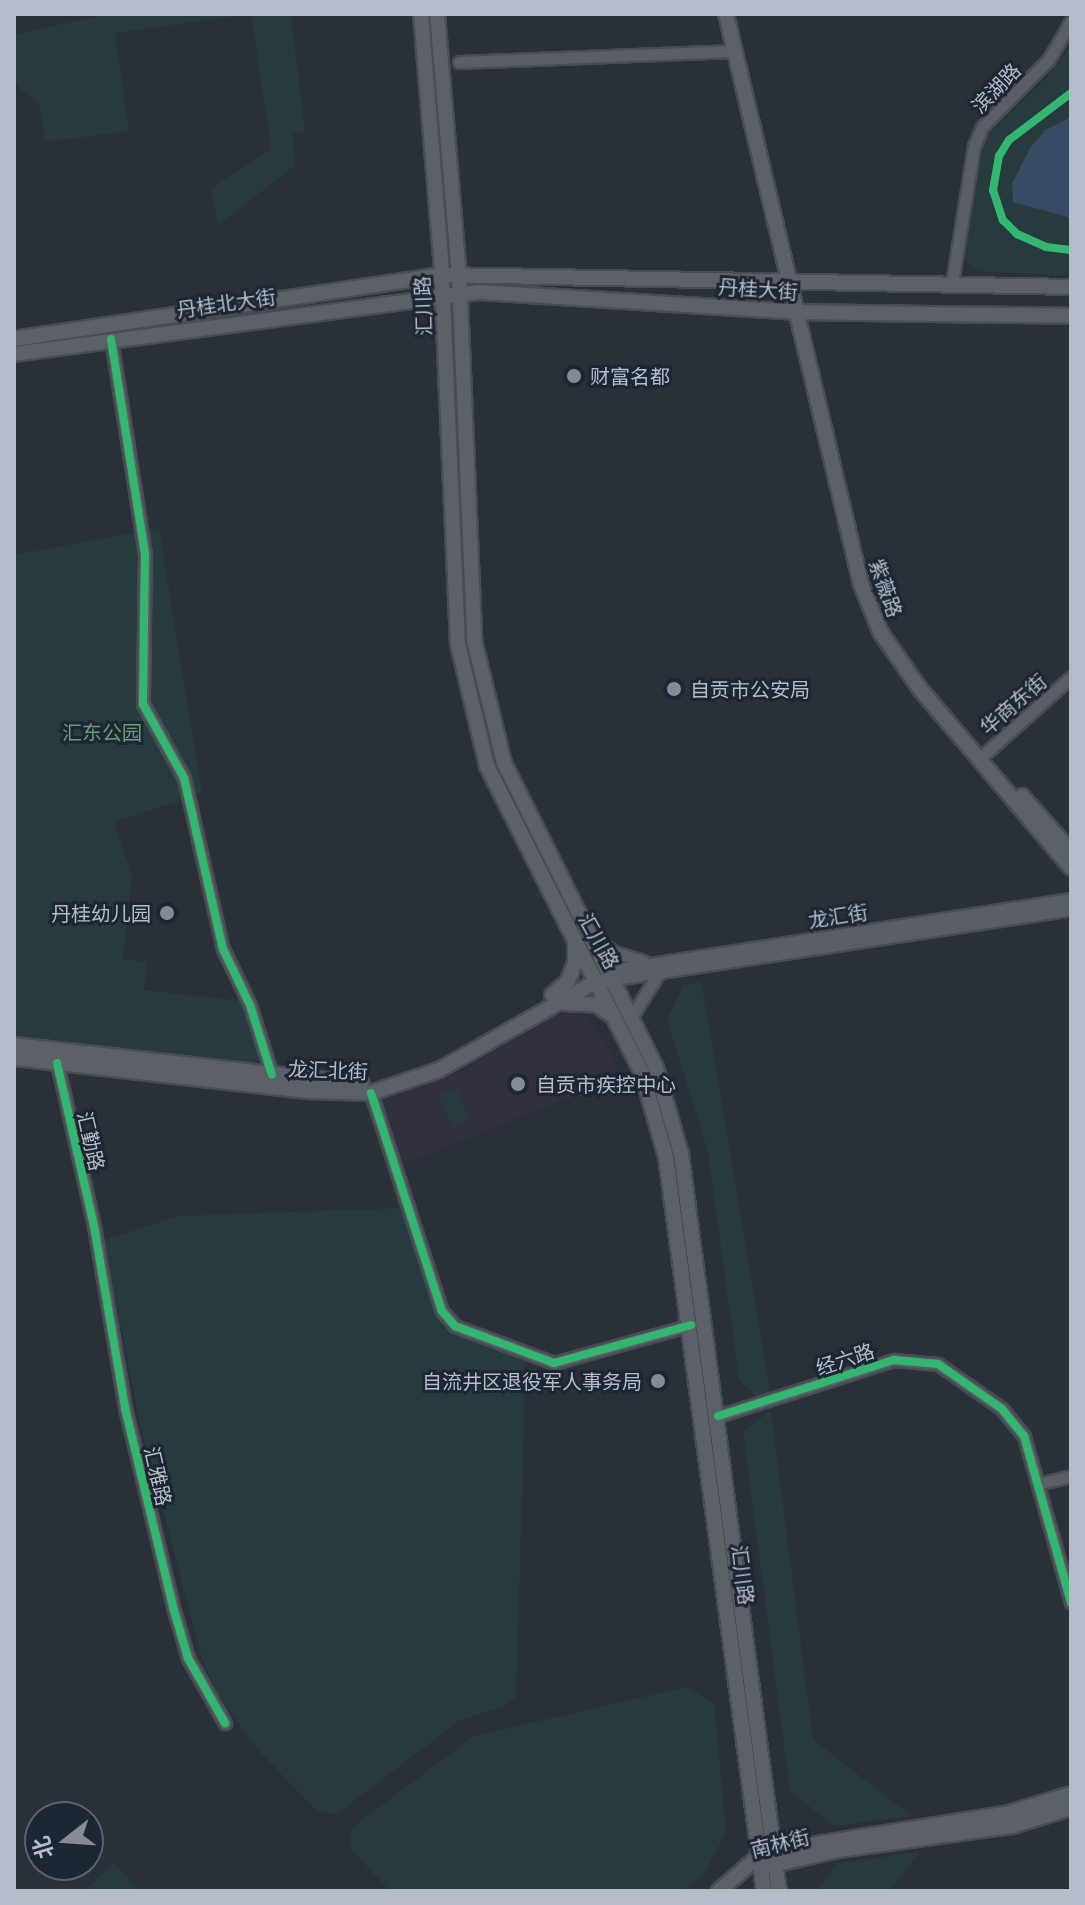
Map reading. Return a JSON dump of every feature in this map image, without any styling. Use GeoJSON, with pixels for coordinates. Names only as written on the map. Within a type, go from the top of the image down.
{"type":"FeatureCollection","features":[{"type":"Feature","properties":{"kind":"main road","name":"汇川路"},"geometry":{"type":"LineString","coordinates":[[421,14],[442,275],[458,644],[487,766],[597,977],[642,1073],[666,1157],[767,1860],[779,1891]]}},
{"type":"Feature","properties":{"kind":"main road","name":"汇川路"},"geometry":{"type":"LineString","coordinates":[[437,14],[459,275],[474,640],[504,763],[613,974],[656,1068],[681,1154],[718,1416],[767,1860],[764,1891]]}},
{"type":"Feature","properties":{"kind":"main road","name":"紫薇路"},"geometry":{"type":"LineString","coordinates":[[726,14],[861,584],[881,633],[1071,868]]}},
{"type":"Feature","properties":{"kind":"main road","name":"丹桂北大街"},"geometry":{"type":"LineString","coordinates":[[14,339],[442,275],[1066,287]]}},
{"type":"Feature","properties":{"kind":"main road","name":"丹桂大街"},"geometry":{"type":"LineString","coordinates":[[443,294],[513,292],[799,312],[1071,316]]}},
{"type":"Feature","properties":{"kind":"main road","name":"丹桂北大街"},"geometry":{"type":"LineString","coordinates":[[14,354],[443,294]]}},
{"type":"Feature","properties":{"kind":"main road","name":"紫薇路"},"geometry":{"type":"LineString","coordinates":[[982,756],[1071,852]]}},
{"type":"Feature","properties":{"kind":"main road"},"geometry":{"type":"LineString","coordinates":[[554,1000],[568,981],[575,963],[574,936]]}},
{"type":"Feature","properties":{"kind":"main road","name":"龙汇北街"},"geometry":{"type":"LineString","coordinates":[[14,1045],[369,1084],[434,1062],[597,977],[613,974]]}},
{"type":"Feature","properties":{"kind":"main road"},"geometry":{"type":"LineString","coordinates":[[554,1000],[597,1005],[616,1018]]}},
{"type":"Feature","properties":{"kind":"main road","name":"龙汇北街"},"geometry":{"type":"LineString","coordinates":[[14,1058],[371,1093],[439,1070],[554,1000]]}},
{"type":"Feature","properties":{"kind":"main road","name":"南林街"},"geometry":{"type":"LineString","coordinates":[[719,1891],[767,1860],[1009,1813],[1071,1794]]}},
{"type":"Feature","properties":{"kind":"main road","name":"南林街"},"geometry":{"type":"LineString","coordinates":[[767,1860],[1012,1826],[1071,1808]]}},
{"type":"Feature","properties":{"kind":"street","name":"滨湖路"},"geometry":{"type":"LineString","coordinates":[[952,283],[982,127],[1049,59],[1071,21]]}},
{"type":"Feature","properties":{"kind":"street"},"geometry":{"type":"LineString","coordinates":[[459,62],[735,51]]}},
{"type":"Feature","properties":{"kind":"street"},"geometry":{"type":"LineString","coordinates":[[111,339],[145,554],[143,704],[184,778],[223,949],[253,1013],[272,1075]]}},
{"type":"Feature","properties":{"kind":"street","name":"华商东街"},"geometry":{"type":"LineString","coordinates":[[982,756],[1071,677]]}},
{"type":"Feature","properties":{"kind":"street","name":"龙汇街"},"geometry":{"type":"LineString","coordinates":[[658,968],[1071,899]]}},
{"type":"Feature","properties":{"kind":"street","name":"龙汇街"},"geometry":{"type":"LineString","coordinates":[[613,974],[1071,909]]}},
{"type":"Feature","properties":{"kind":"street"},"geometry":{"type":"LineString","coordinates":[[594,938],[631,960],[658,968],[632,1016]]}},
{"type":"Feature","properties":{"kind":"street","name":"汇勤路"},"geometry":{"type":"LineString","coordinates":[[57,1063],[94,1226]]}},
{"type":"Feature","properties":{"kind":"street"},"geometry":{"type":"LineString","coordinates":[[371,1093],[442,1311],[455,1326],[554,1363],[691,1325]]}},
{"type":"Feature","properties":{"kind":"street","name":"汇雅路"},"geometry":{"type":"LineString","coordinates":[[94,1226],[125,1408],[173,1607],[194,1669],[225,1723]]}},
{"type":"Feature","properties":{"kind":"street","name":"经六路"},"geometry":{"type":"LineString","coordinates":[[718,1416],[894,1360],[925,1359],[1010,1418],[1031,1449],[1071,1602]]}},
{"type":"Feature","properties":{"kind":"street"},"geometry":{"type":"LineString","coordinates":[[1041,1483],[1071,1476]]}},
{"type":"Feature","properties":{"kind":"shaded area","name":"自贡市疾控中心"},"geometry":{"type":"Polygon","coordinates":[[[570,1006],[578,1007],[604,1039],[621,1077],[403,1164],[383,1101],[461,1071],[570,1006]]]}},
{"type":"Feature","properties":{"kind":"green space"},"geometry":{"type":"Polygon","coordinates":[[[107,14],[251,14],[115,33],[129,131],[45,142],[39,103],[21,90],[14,78],[14,35],[107,14]]]}},
{"type":"Feature","properties":{"kind":"green space"},"geometry":{"type":"Polygon","coordinates":[[[251,14],[291,14],[305,132],[293,134],[295,165],[218,225],[211,188],[271,149],[251,14]]]}},
{"type":"Feature","properties":{"kind":"green space"},"geometry":{"type":"Polygon","coordinates":[[[1071,44],[1071,276],[977,271],[962,259],[980,151],[987,136],[1045,79],[1071,44]]]}},
{"type":"Feature","properties":{"kind":"green space","name":"汇东公园"},"geometry":{"type":"Polygon","coordinates":[[[159,528],[202,793],[114,822],[132,875],[123,959],[147,962],[144,990],[243,1001],[261,1057],[255,1066],[14,1037],[14,555],[159,528]]]}},
{"type":"Feature","properties":{"kind":"green space"},"geometry":{"type":"Polygon","coordinates":[[[701,981],[770,1392],[756,1396],[739,1380],[708,1152],[667,1019],[684,985],[701,981]]]}},
{"type":"Feature","properties":{"kind":"green space"},"geometry":{"type":"Polygon","coordinates":[[[457,1088],[469,1121],[452,1128],[439,1095],[457,1088]]]}},
{"type":"Feature","properties":{"kind":"green space"},"geometry":{"type":"Polygon","coordinates":[[[401,1208],[443,1326],[526,1362],[516,1697],[507,1705],[460,1720],[337,1814],[317,1811],[258,1750],[219,1696],[202,1659],[139,1419],[104,1240],[180,1216],[401,1208]]]}},
{"type":"Feature","properties":{"kind":"green space"},"geometry":{"type":"Polygon","coordinates":[[[771,1410],[813,1740],[912,1816],[834,1826],[790,1791],[743,1432],[771,1410]]]}},
{"type":"Feature","properties":{"kind":"green space"},"geometry":{"type":"Polygon","coordinates":[[[686,1687],[714,1703],[726,1832],[705,1873],[682,1891],[390,1891],[351,1850],[351,1828],[474,1736],[686,1687]]]}},
{"type":"Feature","properties":{"kind":"green space"},"geometry":{"type":"Polygon","coordinates":[[[920,1852],[889,1891],[816,1891],[837,1863],[920,1852]]]}},
{"type":"Feature","properties":{"kind":"green space"},"geometry":{"type":"Polygon","coordinates":[[[114,1863],[139,1891],[84,1891],[95,1881],[104,1881],[104,1872],[114,1863]]]}},
{"type":"Feature","properties":{"kind":"water"},"geometry":{"type":"Polygon","coordinates":[[[1071,117],[1071,218],[1013,202],[1012,184],[1030,148],[1045,130],[1071,117]]]}},
{"type":"Feature","properties":{"kind":"cycle path"},"geometry":{"type":"LineString","coordinates":[[1071,93],[1009,140],[999,156],[993,190],[1003,220],[1017,234],[1046,247],[1071,250]]}},
{"type":"Feature","properties":{"kind":"cycle path"},"geometry":{"type":"LineString","coordinates":[[111,339],[145,554],[143,704],[184,778],[223,949],[250,1005],[272,1075]]}},
{"type":"Feature","properties":{"kind":"cycle path"},"geometry":{"type":"LineString","coordinates":[[57,1063],[94,1226],[125,1408],[173,1607],[188,1658],[225,1723]]}},
{"type":"Feature","properties":{"kind":"cycle path"},"geometry":{"type":"LineString","coordinates":[[371,1093],[442,1311],[455,1326],[554,1363],[691,1325]]}},
{"type":"Feature","properties":{"kind":"cycle path"},"geometry":{"type":"LineString","coordinates":[[718,1416],[894,1360],[938,1364],[1002,1409],[1024,1436],[1071,1602]]}},
{"type":"Feature","properties":{"kind":"place","name":"财富名都"},"geometry":{"type":"Point","coordinates":[574,376]}},
{"type":"Feature","properties":{"kind":"place","name":"自贡市公安局"},"geometry":{"type":"Point","coordinates":[674,689]}},
{"type":"Feature","properties":{"kind":"place","name":"丹桂幼儿园"},"geometry":{"type":"Point","coordinates":[167,913]}},
{"type":"Feature","properties":{"kind":"place","name":"自贡市疾控中心"},"geometry":{"type":"Point","coordinates":[518,1084]}},
{"type":"Feature","properties":{"kind":"place","name":"自流井区退役军人事务局"},"geometry":{"type":"Point","coordinates":[658,1381]}}]}
